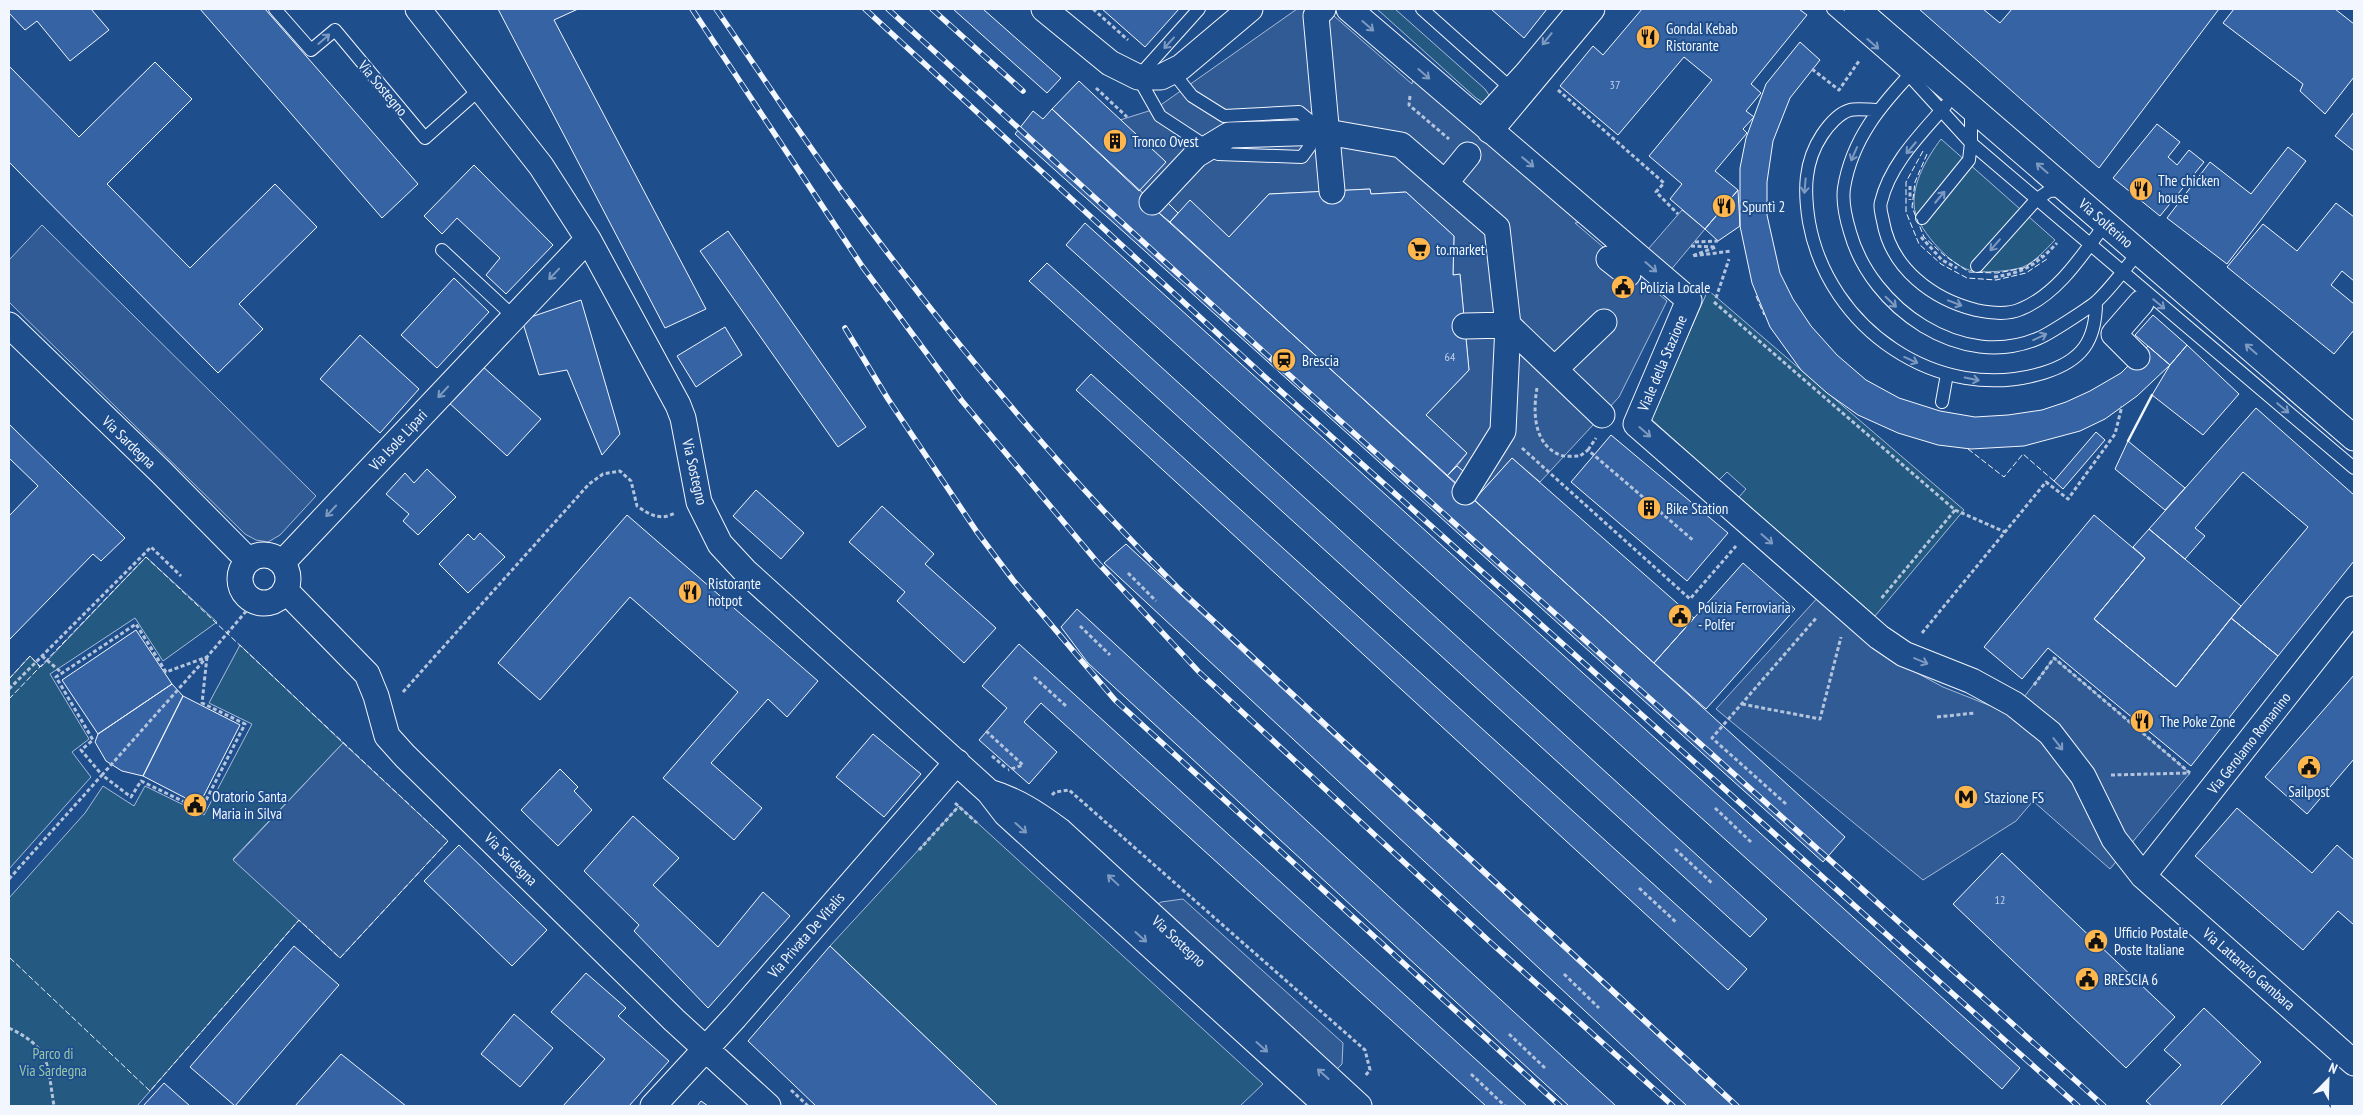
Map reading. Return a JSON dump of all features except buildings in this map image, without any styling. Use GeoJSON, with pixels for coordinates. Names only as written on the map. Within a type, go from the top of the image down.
{"type":"FeatureCollection","features":[{"type":"Feature","properties":{"kind":"street","name":"Via Sostegno"},"geometry":{"type":"LineString","coordinates":[[418,9],[541,166],[588,239],[684,418],[699,502],[720,544],[745,571],[989,792],[1006,814],[1327,1106]]}},
{"type":"Feature","properties":{"kind":"street"},"geometry":{"type":"LineString","coordinates":[[1044,9],[1110,63],[1138,77],[1161,76],[1181,67],[1250,9]]}},
{"type":"Feature","properties":{"kind":"street"},"geometry":{"type":"LineString","coordinates":[[1323,9],[1316,16],[1319,133],[1332,191]]}},
{"type":"Feature","properties":{"kind":"street","name":"Viale della Stazione"},"geometry":{"type":"LineString","coordinates":[[1349,9],[1689,300],[1636,424],[1879,637]]}},
{"type":"Feature","properties":{"kind":"street"},"geometry":{"type":"LineString","coordinates":[[1483,125],[1509,86],[1592,9]]}},
{"type":"Feature","properties":{"kind":"street","name":"Via Solferino"},"geometry":{"type":"LineString","coordinates":[[1857,9],[1914,69],[2067,190],[2354,438]]}},
{"type":"Feature","properties":{"kind":"street"},"geometry":{"type":"LineString","coordinates":[[1152,202],[1196,155],[1229,135],[1319,133],[1401,145],[1446,182],[1496,228],[1508,324],[1503,431],[1465,492]]}},
{"type":"Feature","properties":{"kind":"street"},"geometry":{"type":"LineString","coordinates":[[1446,182],[1468,156]]}},
{"type":"Feature","properties":{"kind":"street","name":"Via Isole Lipari"},"geometry":{"type":"LineString","coordinates":[[282,563],[588,239]]}},
{"type":"Feature","properties":{"kind":"street"},"geometry":{"type":"LineString","coordinates":[[2137,357],[2114,334],[2141,303]]}},
{"type":"Feature","properties":{"kind":"street"},"geometry":{"type":"LineString","coordinates":[[1546,376],[1604,322]]}},
{"type":"Feature","properties":{"kind":"street"},"geometry":{"type":"LineString","coordinates":[[1465,326],[1508,324]]}},
{"type":"Feature","properties":{"kind":"street"},"geometry":{"type":"LineString","coordinates":[[1508,324],[1546,376],[1602,415]]}},
{"type":"Feature","properties":{"kind":"street","name":"Via Sardegna"},"geometry":{"type":"LineString","coordinates":[[9,325],[174,484],[248,560]]}},
{"type":"Feature","properties":{"kind":"street"},"geometry":{"type":"LineString","coordinates":[[263,554],[274,556],[282,563],[287,571],[288,581],[280,598],[272,602],[254,602],[246,597],[239,580],[242,566],[248,560],[263,554]]}},
{"type":"Feature","properties":{"kind":"street","name":"Via Sardegna"},"geometry":{"type":"LineString","coordinates":[[285,590],[367,674],[376,696],[387,736],[405,756],[705,1050],[734,1073],[768,1106]]}},
{"type":"Feature","properties":{"kind":"street","name":"Via Gerolamo Romanino"},"geometry":{"type":"LineString","coordinates":[[2143,876],[2354,609]]}},
{"type":"Feature","properties":{"kind":"street","name":"Via Lattanzio Gambara"},"geometry":{"type":"LineString","coordinates":[[1879,637],[1904,654],[1972,682],[2006,700],[2050,733],[2083,776],[2114,839],[2143,876],[2354,1062]]}},
{"type":"Feature","properties":{"kind":"street","name":"Via Privata De Vitalis"},"geometry":{"type":"LineString","coordinates":[[653,1106],[705,1050],[957,762]]}},
{"type":"Feature","properties":{"kind":"street","name":"Via Sostegno"},"geometry":{"type":"LineString","coordinates":[[989,792],[1011,799],[1027,807],[1059,830],[1359,1106]]}},
{"type":"Feature","properties":{"kind":"lane","name":"Via Sostegno"},"geometry":{"type":"LineString","coordinates":[[275,9],[311,50],[334,30],[425,138],[480,90]]}},
{"type":"Feature","properties":{"kind":"lane"},"geometry":{"type":"LineString","coordinates":[[1199,9],[1138,77],[1160,116],[1208,148]]}},
{"type":"Feature","properties":{"kind":"lane"},"geometry":{"type":"LineString","coordinates":[[1422,9],[1509,86],[1572,9]]}},
{"type":"Feature","properties":{"kind":"lane"},"geometry":{"type":"LineString","coordinates":[[1833,9],[1914,69],[1876,110],[1851,161],[1844,189],[1845,215],[1854,246],[1865,269],[1881,291],[1904,314],[1926,329],[1959,341],[1988,347],[2015,346],[2040,338],[2096,302],[2139,252]]}},
{"type":"Feature","properties":{"kind":"lane"},"geometry":{"type":"LineString","coordinates":[[1172,71],[1192,96],[1224,116],[1299,112],[1310,121],[1319,133]]}},
{"type":"Feature","properties":{"kind":"lane"},"geometry":{"type":"LineString","coordinates":[[1956,104],[1971,143],[2090,246],[2354,468]]}},
{"type":"Feature","properties":{"kind":"lane"},"geometry":{"type":"LineString","coordinates":[[1922,218],[1969,160],[1971,143],[1956,104]]}},
{"type":"Feature","properties":{"kind":"lane"},"geometry":{"type":"LineString","coordinates":[[1956,104],[1891,175],[1880,204],[1886,236],[1902,265],[1925,288],[1954,304],[1990,313],[2020,310],[2055,287],[2090,246],[2106,223]]}},
{"type":"Feature","properties":{"kind":"lane"},"geometry":{"type":"LineString","coordinates":[[1876,110],[1849,110],[1829,124],[1816,144],[1807,171],[1805,195],[1815,248],[1836,292],[1851,314],[1880,342],[1908,360],[1947,374],[1979,381],[1998,382],[2023,379],[2053,370],[2078,355],[2091,340],[2096,323],[2096,302]]}},
{"type":"Feature","properties":{"kind":"lane"},"geometry":{"type":"LineString","coordinates":[[1977,266],[2036,200],[2049,191],[2067,190]]}},
{"type":"Feature","properties":{"kind":"lane"},"geometry":{"type":"LineString","coordinates":[[442,250],[514,317]]}},
{"type":"Feature","properties":{"kind":"lane"},"geometry":{"type":"LineString","coordinates":[[1942,402],[1947,374]]}},
{"type":"Feature","properties":{"kind":"path"},"geometry":{"type":"LineString","coordinates":[[1093,9],[1133,45]]}},
{"type":"Feature","properties":{"kind":"path"},"geometry":{"type":"LineString","coordinates":[[1812,69],[1839,90],[1859,61]]}},
{"type":"Feature","properties":{"kind":"path"},"geometry":{"type":"LineString","coordinates":[[1554,86],[1664,183],[1656,192],[1678,214]]}},
{"type":"Feature","properties":{"kind":"path"},"geometry":{"type":"LineString","coordinates":[[1910,182],[1910,208]]}},
{"type":"Feature","properties":{"kind":"path"},"geometry":{"type":"LineString","coordinates":[[1919,231],[1921,239],[1942,260],[1961,271]]}},
{"type":"Feature","properties":{"kind":"path"},"geometry":{"type":"LineString","coordinates":[[1695,242],[1718,240]]}},
{"type":"Feature","properties":{"kind":"path"},"geometry":{"type":"LineString","coordinates":[[1986,276],[1996,277],[2025,270],[2044,257],[2060,241]]}},
{"type":"Feature","properties":{"kind":"path"},"geometry":{"type":"LineString","coordinates":[[1691,246],[1716,247],[1692,256],[1732,251]]}},
{"type":"Feature","properties":{"kind":"path"},"geometry":{"type":"LineString","coordinates":[[1709,296],[1954,510],[2005,532]]}},
{"type":"Feature","properties":{"kind":"path"},"geometry":{"type":"LineString","coordinates":[[1546,376],[1534,416],[1540,437],[1547,445],[1560,455],[1580,456],[1588,450],[1694,541]]}},
{"type":"Feature","properties":{"kind":"path"},"geometry":{"type":"LineString","coordinates":[[1904,654],[2046,482],[2068,499],[2115,434],[2122,406]]}},
{"type":"Feature","properties":{"kind":"path"},"geometry":{"type":"LineString","coordinates":[[1503,431],[1690,599],[1742,539]]}},
{"type":"Feature","properties":{"kind":"path"},"geometry":{"type":"LineString","coordinates":[[380,716],[589,484],[604,474],[620,472],[631,481],[637,506],[652,517],[668,517],[680,510]]}},
{"type":"Feature","properties":{"kind":"path"},"geometry":{"type":"LineString","coordinates":[[1880,600],[1954,510]]}},
{"type":"Feature","properties":{"kind":"path"},"geometry":{"type":"LineString","coordinates":[[9,690],[151,547],[181,576]]}},
{"type":"Feature","properties":{"kind":"path"},"geometry":{"type":"LineString","coordinates":[[1128,573],[1156,601]]}},
{"type":"Feature","properties":{"kind":"path"},"geometry":{"type":"LineString","coordinates":[[9,879],[207,658],[254,602]]}},
{"type":"Feature","properties":{"kind":"path"},"geometry":{"type":"LineString","coordinates":[[1786,804],[1712,738],[1822,610]]}},
{"type":"Feature","properties":{"kind":"path"},"geometry":{"type":"LineString","coordinates":[[136,624],[166,672],[207,658],[202,703],[245,724],[202,810],[141,781],[131,797],[102,775],[81,750],[93,740],[56,677],[136,624]]}},
{"type":"Feature","properties":{"kind":"path"},"geometry":{"type":"LineString","coordinates":[[1080,626],[1110,655]]}},
{"type":"Feature","properties":{"kind":"path"},"geometry":{"type":"LineString","coordinates":[[1742,704],[1820,719],[1842,634]]}},
{"type":"Feature","properties":{"kind":"path"},"geometry":{"type":"LineString","coordinates":[[42,656],[62,673]]}},
{"type":"Feature","properties":{"kind":"path"},"geometry":{"type":"LineString","coordinates":[[2032,688],[2054,658],[2190,773],[2108,775]]}},
{"type":"Feature","properties":{"kind":"path"},"geometry":{"type":"LineString","coordinates":[[1034,677],[1066,706]]}},
{"type":"Feature","properties":{"kind":"path"},"geometry":{"type":"LineString","coordinates":[[1937,717],[1983,712]]}},
{"type":"Feature","properties":{"kind":"path"},"geometry":{"type":"LineString","coordinates":[[986,731],[1023,765],[1008,770],[1016,776]]}},
{"type":"Feature","properties":{"kind":"path"},"geometry":{"type":"LineString","coordinates":[[1050,798],[1055,792],[1069,790],[1365,1050],[1370,1070],[1360,1082]]}},
{"type":"Feature","properties":{"kind":"path"},"geometry":{"type":"LineString","coordinates":[[914,855],[959,806]]}},
{"type":"Feature","properties":{"kind":"path"},"geometry":{"type":"LineString","coordinates":[[1715,808],[1751,842]]}},
{"type":"Feature","properties":{"kind":"path"},"geometry":{"type":"LineString","coordinates":[[1675,848],[1713,884]]}},
{"type":"Feature","properties":{"kind":"path"},"geometry":{"type":"LineString","coordinates":[[1639,888],[1677,923]]}},
{"type":"Feature","properties":{"kind":"path"},"geometry":{"type":"LineString","coordinates":[[1564,974],[1599,1008]]}},
{"type":"Feature","properties":{"kind":"path"},"geometry":{"type":"LineString","coordinates":[[9,1028],[28,1037],[37,1045],[47,1060],[54,1106]]}},
{"type":"Feature","properties":{"kind":"path"},"geometry":{"type":"LineString","coordinates":[[1509,1034],[1545,1068]]}},
{"type":"Feature","properties":{"kind":"path"},"geometry":{"type":"LineString","coordinates":[[1470,1074],[1505,1106]]}},
{"type":"Feature","properties":{"kind":"path"},"geometry":{"type":"LineString","coordinates":[[788,1087],[808,1106]]}},
{"type":"Feature","properties":{"kind":"green space"},"geometry":{"type":"Polygon","coordinates":[[[1377,9],[1395,9],[1485,89],[1489,95],[1488,100],[1484,103],[1476,98],[1377,9]]]}},
{"type":"Feature","properties":{"kind":"green space"},"geometry":{"type":"Polygon","coordinates":[[[1941,139],[2055,240],[2032,262],[2023,267],[2004,271],[1981,272],[1969,270],[1943,253],[1927,234],[1916,214],[1914,196],[1922,170],[1941,139]]]}},
{"type":"Feature","properties":{"kind":"green space"},"geometry":{"type":"Polygon","coordinates":[[[1708,290],[1964,510],[1875,616],[1739,497],[1746,489],[1727,472],[1719,480],[1651,419],[1708,290]]]}},
{"type":"Feature","properties":{"kind":"green space"},"geometry":{"type":"Polygon","coordinates":[[[146,557],[217,622],[163,661],[135,618],[50,674],[89,739],[72,752],[91,777],[9,869],[9,679],[30,656],[41,667],[146,557]]]}},
{"type":"Feature","properties":{"kind":"green space","name":"Parco di Via Sardegna"},"geometry":{"type":"Polygon","coordinates":[[[240,645],[343,743],[233,859],[299,920],[137,1106],[9,1106],[9,898],[85,813],[103,786],[134,806],[145,786],[204,815],[252,724],[209,703],[240,645]]]}},
{"type":"Feature","properties":{"kind":"green space"},"geometry":{"type":"Polygon","coordinates":[[[959,806],[1263,1084],[1240,1106],[998,1106],[830,946],[959,806]]]}},
{"type":"Feature","properties":{"kind":"shaded area"},"geometry":{"type":"Polygon","coordinates":[[[1297,9],[1326,9],[1412,84],[1414,71],[1591,221],[1575,223],[1630,270],[1682,210],[1705,229],[1654,290],[1667,301],[1619,397],[1540,482],[1512,458],[1474,500],[1467,475],[1457,466],[1467,453],[1426,415],[1469,370],[1460,275],[1453,275],[1454,236],[1406,192],[1371,194],[1370,189],[1269,194],[1229,237],[1190,201],[1178,213],[1168,203],[1161,210],[1139,191],[1166,162],[1120,120],[1155,109],[1297,9]]]}},
{"type":"Feature","properties":{"kind":"shaded area"},"geometry":{"type":"Polygon","coordinates":[[[42,225],[316,496],[280,535],[268,542],[256,540],[245,534],[9,302],[9,260],[42,225]]]}},
{"type":"Feature","properties":{"kind":"shaded area"},"geometry":{"type":"Polygon","coordinates":[[[1821,594],[1906,667],[1943,687],[2011,714],[2054,658],[2190,773],[2110,869],[2033,801],[2016,821],[1923,880],[1716,709],[1821,594]]]}},
{"type":"Feature","properties":{"kind":"shaded area"},"geometry":{"type":"Polygon","coordinates":[[[343,743],[448,841],[340,958],[233,860],[343,743]]]}},
{"type":"Feature","properties":{"kind":"shaded area"},"geometry":{"type":"Polygon","coordinates":[[[1183,899],[1343,1043],[1342,1064],[1333,1073],[1153,908],[1161,902],[1183,899]]]}},
{"type":"Feature","properties":{"kind":"railway"},"geometry":{"type":"LineString","coordinates":[[692,9],[862,266],[962,401],[1098,563],[1199,672],[1490,942],[1673,1106]]}},
{"type":"Feature","properties":{"kind":"railway"},"geometry":{"type":"LineString","coordinates":[[716,9],[816,156],[889,255],[1007,402],[1091,497],[1178,588],[1737,1106]]}},
{"type":"Feature","properties":{"kind":"railway"},"geometry":{"type":"LineString","coordinates":[[865,9],[1265,377],[2078,1106]]}},
{"type":"Feature","properties":{"kind":"railway"},"geometry":{"type":"LineString","coordinates":[[888,9],[1277,364],[2104,1106]]}},
{"type":"Feature","properties":{"kind":"railway"},"geometry":{"type":"LineString","coordinates":[[932,9],[1023,91]]}},
{"type":"Feature","properties":{"kind":"railway"},"geometry":{"type":"LineString","coordinates":[[845,328],[888,399],[977,532],[1013,580],[1115,700],[1560,1106]]}},
{"type":"Feature","properties":{"kind":"fence"},"geometry":{"type":"LineString","coordinates":[[1923,151],[1906,182],[1906,212],[1919,244],[1941,264],[1967,278],[1996,280],[2026,273],[2047,259]]}},
{"type":"Feature","properties":{"kind":"fence"},"geometry":{"type":"LineString","coordinates":[[1927,154],[1915,182],[1912,207],[1924,237],[1945,256],[1969,272],[1997,273],[2024,268],[2042,255]]}},
{"type":"Feature","properties":{"kind":"fence"},"geometry":{"type":"LineString","coordinates":[[1756,296],[1764,315]]}},
{"type":"Feature","properties":{"kind":"fence"},"geometry":{"type":"LineString","coordinates":[[1968,449],[2004,477],[2023,454],[2054,481]]}},
{"type":"Feature","properties":{"kind":"fence"},"geometry":{"type":"LineString","coordinates":[[9,699],[146,557],[448,841],[340,958],[299,920],[150,1091],[9,957]]}},
{"type":"Feature","properties":{"kind":"fence"},"geometry":{"type":"LineString","coordinates":[[9,679],[30,656],[40,667]]}},
{"type":"Feature","properties":{"kind":"wall"},"geometry":{"type":"LineString","coordinates":[[2128,441],[2152,395]]}},
{"type":"Feature","properties":{"kind":"place","name":"Gondal Kebab Ristorante"},"geometry":{"type":"Point","coordinates":[1648,37]}},
{"type":"Feature","properties":{"kind":"place","name":"Tronco Ovest"},"geometry":{"type":"Point","coordinates":[1115,141]}},
{"type":"Feature","properties":{"kind":"place","name":"The chicken house"},"geometry":{"type":"Point","coordinates":[2141,189]}},
{"type":"Feature","properties":{"kind":"place","name":"Spuntì 2"},"geometry":{"type":"Point","coordinates":[1724,206]}},
{"type":"Feature","properties":{"kind":"place","name":"to.market"},"geometry":{"type":"Point","coordinates":[1419,249]}},
{"type":"Feature","properties":{"kind":"place","name":"Polizia Locale"},"geometry":{"type":"Point","coordinates":[1623,287]}},
{"type":"Feature","properties":{"kind":"place","name":"Brescia"},"geometry":{"type":"Point","coordinates":[1284,360]}},
{"type":"Feature","properties":{"kind":"place","name":"Bike Station"},"geometry":{"type":"Point","coordinates":[1649,508]}},
{"type":"Feature","properties":{"kind":"place","name":"Ristorante hotpot"},"geometry":{"type":"Point","coordinates":[690,592]}},
{"type":"Feature","properties":{"kind":"place","name":"Polizia Ferroviaria - Polfer"},"geometry":{"type":"Point","coordinates":[1680,616]}},
{"type":"Feature","properties":{"kind":"place","name":"The Poke Zone"},"geometry":{"type":"Point","coordinates":[2142,721]}},
{"type":"Feature","properties":{"kind":"place","name":"Sailpost"},"geometry":{"type":"Point","coordinates":[2309,767]}},
{"type":"Feature","properties":{"kind":"place","name":"Stazione FS"},"geometry":{"type":"Point","coordinates":[1966,797]}},
{"type":"Feature","properties":{"kind":"place","name":"Oratorio Santa Maria in Silva"},"geometry":{"type":"Point","coordinates":[195,805]}},
{"type":"Feature","properties":{"kind":"place","name":"Ufficio Postale Poste Italiane"},"geometry":{"type":"Point","coordinates":[2096,941]}},
{"type":"Feature","properties":{"kind":"place","name":"BRESCIA 6"},"geometry":{"type":"Point","coordinates":[2087,979]}}]}
